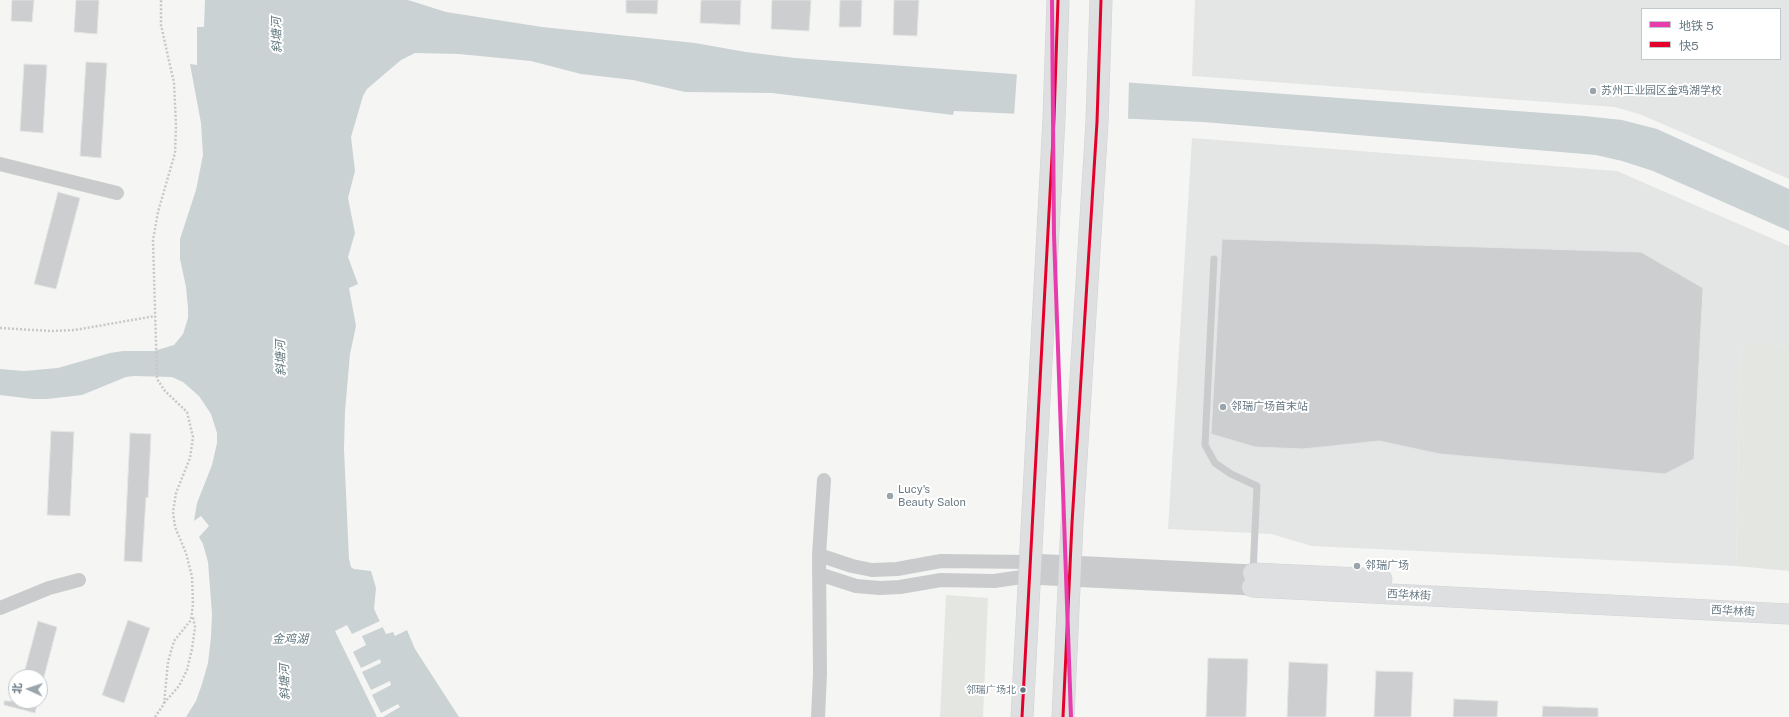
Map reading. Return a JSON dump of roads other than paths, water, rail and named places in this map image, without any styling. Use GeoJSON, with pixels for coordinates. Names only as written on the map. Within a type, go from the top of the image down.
{"type":"FeatureCollection","features":[{"type":"Feature","properties":{"kind":"main road"},"geometry":{"type":"LineString","coordinates":[[1022,717],[1054,118],[1058,0]]}},
{"type":"Feature","properties":{"kind":"main road"},"geometry":{"type":"LineString","coordinates":[[1063,717],[1070,570],[1097,122],[1101,0]]}},
{"type":"Feature","properties":{"kind":"main road","name":"西华林街"},"geometry":{"type":"LineString","coordinates":[[1253,580],[1789,600]]}},
{"type":"Feature","properties":{"kind":"main road","name":"西华林街"},"geometry":{"type":"LineString","coordinates":[[1253,580],[1789,614]]}},
{"type":"Feature","properties":{"kind":"street"},"geometry":{"type":"LineString","coordinates":[[0,164],[117,192]]}},
{"type":"Feature","properties":{"kind":"street"},"geometry":{"type":"LineString","coordinates":[[818,717],[820,674],[819,555],[824,480]]}},
{"type":"Feature","properties":{"kind":"street"},"geometry":{"type":"LineString","coordinates":[[819,555],[852,566],[872,570],[897,569],[941,561],[1030,569]]}},
{"type":"Feature","properties":{"kind":"street"},"geometry":{"type":"LineString","coordinates":[[819,574],[856,586],[880,588],[900,587],[942,580],[994,581],[1030,569]]}},
{"type":"Feature","properties":{"kind":"street","name":"西华林街"},"geometry":{"type":"LineString","coordinates":[[1030,569],[1253,580]]}},
{"type":"Feature","properties":{"kind":"street"},"geometry":{"type":"LineString","coordinates":[[0,608],[49,588],[79,580]]}},
{"type":"Feature","properties":{"kind":"lane"},"geometry":{"type":"LineString","coordinates":[[1214,259],[1205,445],[1215,463],[1231,474],[1257,486],[1253,580]]}},
{"type":"Feature","properties":{"kind":"water"},"geometry":{"type":"Polygon","coordinates":[[[205,0],[408,0],[446,12],[542,27],[695,43],[746,52],[795,58],[1585,116],[1622,120],[1657,129],[1789,189],[1789,231],[1653,171],[1622,161],[1596,155],[1203,122],[954,111],[953,115],[772,93],[685,92],[633,80],[581,74],[531,61],[459,54],[415,53],[401,60],[367,89],[363,96],[351,137],[355,171],[348,198],[355,233],[348,257],[358,284],[349,288],[356,326],[350,354],[345,411],[344,449],[349,559],[351,567],[354,569],[371,571],[376,588],[374,609],[386,634],[393,632],[395,636],[407,630],[415,649],[459,717],[186,717],[196,701],[202,684],[208,663],[211,637],[212,614],[208,562],[203,544],[199,537],[209,526],[201,516],[194,521],[197,503],[212,465],[217,443],[217,433],[211,414],[199,396],[183,382],[172,377],[126,377],[82,395],[33,399],[0,395],[0,369],[24,371],[58,368],[110,353],[123,351],[154,351],[174,345],[183,334],[188,318],[188,308],[186,287],[180,259],[180,239],[196,190],[203,155],[201,123],[190,64],[197,65],[197,27],[204,27],[205,0]]]}},
{"type":"Feature","properties":{"kind":"metro line","name":"5"},"geometry":{"type":"LineString","coordinates":[[1052,0],[1054,235],[1071,717]]}},
{"type":"Feature","properties":{"kind":"place","name":"苏州工业园区金鸡湖学校"},"geometry":{"type":"Point","coordinates":[1593,91]}},
{"type":"Feature","properties":{"kind":"place","name":"邻瑞广场首末站"},"geometry":{"type":"Point","coordinates":[1223,407]}},
{"type":"Feature","properties":{"kind":"place","name":"Lucy's Beauty Salon"},"geometry":{"type":"Point","coordinates":[890,496]}},
{"type":"Feature","properties":{"kind":"place","name":"邻瑞广场"},"geometry":{"type":"Point","coordinates":[1357,566]}},
{"type":"Feature","properties":{"kind":"place","name":"邻瑞广场北"},"geometry":{"type":"Point","coordinates":[1023,690]}},
{"type":"Feature","properties":{"kind":"water label","name":"斜塘河"},"geometry":{"type":"Point","coordinates":[277,35]}},
{"type":"Feature","properties":{"kind":"water label","name":"斜塘河"},"geometry":{"type":"Point","coordinates":[281,358]}},
{"type":"Feature","properties":{"kind":"water label","name":"金鸡湖"},"geometry":{"type":"Point","coordinates":[290,639]}},
{"type":"Feature","properties":{"kind":"water label","name":"斜塘河"},"geometry":{"type":"Point","coordinates":[285,682]}}]}
